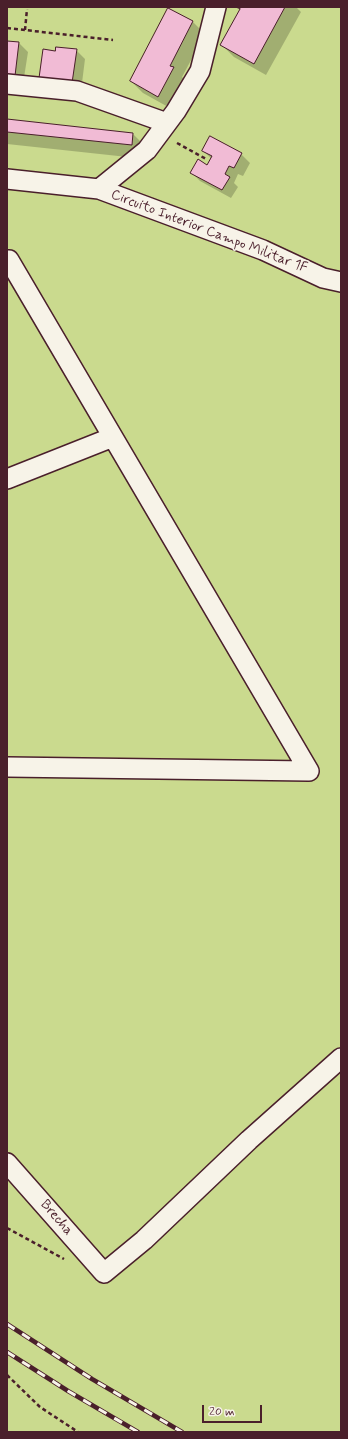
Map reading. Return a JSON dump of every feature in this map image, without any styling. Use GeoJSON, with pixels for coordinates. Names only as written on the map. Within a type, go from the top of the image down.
{"type":"FeatureCollection","features":[{"type":"Feature","properties":{"kind":"street","name":"Circuito Interior Campo Militar 1F"},"geometry":{"type":"LineString","coordinates":[[99,189],[170,132],[200,71],[216,7]]}},
{"type":"Feature","properties":{"kind":"street"},"geometry":{"type":"LineString","coordinates":[[7,84],[77,91],[170,132]]}},
{"type":"Feature","properties":{"kind":"street","name":"Circuito Interior Campo Militar 1F"},"geometry":{"type":"LineString","coordinates":[[7,179],[99,189],[263,250],[323,278],[341,282]]}},
{"type":"Feature","properties":{"kind":"street"},"geometry":{"type":"LineString","coordinates":[[7,260],[9,260],[309,771],[7,767]]}},
{"type":"Feature","properties":{"kind":"street"},"geometry":{"type":"LineString","coordinates":[[7,479],[113,437]]}},
{"type":"Feature","properties":{"kind":"street","name":"Brecha"},"geometry":{"type":"LineString","coordinates":[[7,1163],[104,1274],[144,1240],[249,1140],[341,1058]]}},
{"type":"Feature","properties":{"kind":"path"},"geometry":{"type":"LineString","coordinates":[[25,30],[27,9]]}},
{"type":"Feature","properties":{"kind":"path"},"geometry":{"type":"LineString","coordinates":[[7,28],[113,40]]}},
{"type":"Feature","properties":{"kind":"path"},"geometry":{"type":"LineString","coordinates":[[170,132],[206,159]]}},
{"type":"Feature","properties":{"kind":"path"},"geometry":{"type":"LineString","coordinates":[[7,1228],[65,1260]]}},
{"type":"Feature","properties":{"kind":"path"},"geometry":{"type":"LineString","coordinates":[[7,1375],[40,1407],[78,1432]]}},
{"type":"Feature","properties":{"kind":"green space"},"geometry":{"type":"Polygon","coordinates":[[[7,7],[341,7],[341,1432],[7,1432],[7,7]]]}},
{"type":"Feature","properties":{"kind":"building"},"geometry":{"type":"Polygon","coordinates":[[[236,7],[285,7],[254,64],[220,45],[240,9],[236,7]]]}},
{"type":"Feature","properties":{"kind":"building"},"geometry":{"type":"Polygon","coordinates":[[[168,8],[193,21],[170,66],[174,67],[158,97],[130,81],[168,8]]]}},
{"type":"Feature","properties":{"kind":"building"},"geometry":{"type":"Polygon","coordinates":[[[7,41],[19,42],[15,76],[7,75],[7,41]]]}},
{"type":"Feature","properties":{"kind":"building"},"geometry":{"type":"Polygon","coordinates":[[[56,47],[77,49],[72,83],[39,78],[43,49],[55,51],[56,47]]]}},
{"type":"Feature","properties":{"kind":"building"},"geometry":{"type":"Polygon","coordinates":[[[7,119],[133,133],[132,145],[7,132],[7,119]]]}},
{"type":"Feature","properties":{"kind":"building"},"geometry":{"type":"Polygon","coordinates":[[[210,136],[242,153],[234,168],[229,166],[225,174],[230,177],[222,190],[190,173],[198,159],[207,165],[212,156],[202,151],[210,136]]]}},
{"type":"Feature","properties":{"kind":"railway"},"geometry":{"type":"LineString","coordinates":[[7,1324],[92,1379],[182,1432]]}},
{"type":"Feature","properties":{"kind":"railway"},"geometry":{"type":"LineString","coordinates":[[7,1352],[68,1391],[138,1432]]}}]}
